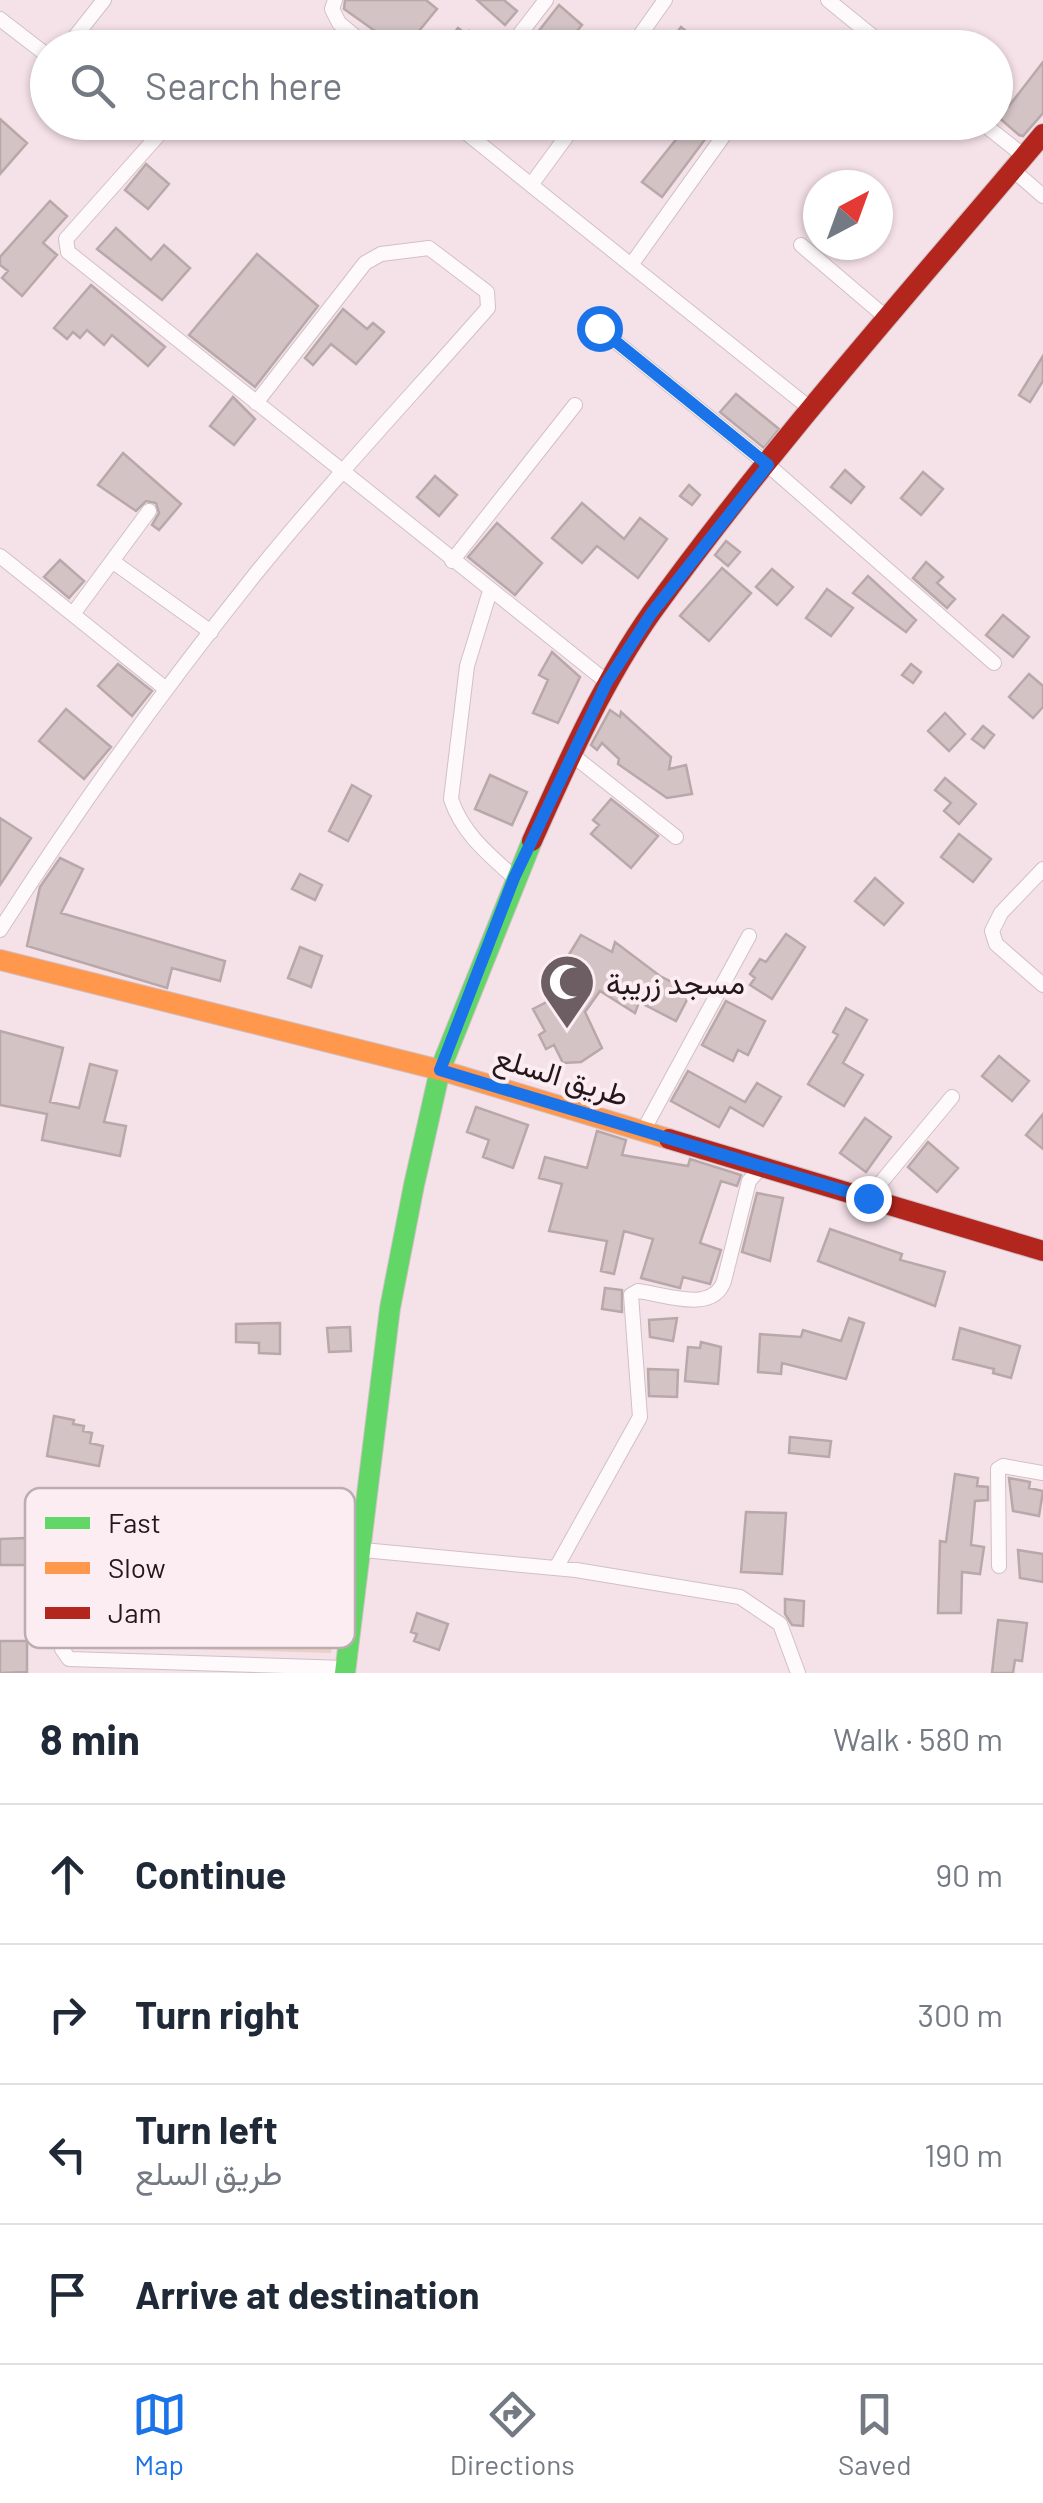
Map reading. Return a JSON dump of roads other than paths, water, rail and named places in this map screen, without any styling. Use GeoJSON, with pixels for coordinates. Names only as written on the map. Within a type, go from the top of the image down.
{"type":"FeatureCollection","features":[{"type":"Feature","properties":{"kind":"street"},"geometry":{"type":"LineString","coordinates":[[80,30],[104,0]]}},
{"type":"Feature","properties":{"kind":"street"},"geometry":{"type":"LineString","coordinates":[[335,0],[332,8],[349,30]]}},
{"type":"Feature","properties":{"kind":"street"},"geometry":{"type":"LineString","coordinates":[[523,30],[546,0]]}},
{"type":"Feature","properties":{"kind":"street"},"geometry":{"type":"LineString","coordinates":[[644,30],[665,0]]}},
{"type":"Feature","properties":{"kind":"street"},"geometry":{"type":"LineString","coordinates":[[828,0],[864,30]]}},
{"type":"Feature","properties":{"kind":"street"},"geometry":{"type":"LineString","coordinates":[[0,20],[30,42]]}},
{"type":"Feature","properties":{"kind":"street"},"geometry":{"type":"LineString","coordinates":[[355,1610],[390,1308],[440,1070],[514,878],[607,682],[651,614],[812,410],[1043,134]]}},
{"type":"Feature","properties":{"kind":"street"},"geometry":{"type":"LineString","coordinates":[[154,140],[64,244],[452,561],[607,682]]}},
{"type":"Feature","properties":{"kind":"street"},"geometry":{"type":"LineString","coordinates":[[475,140],[812,410]]}},
{"type":"Feature","properties":{"kind":"street"},"geometry":{"type":"LineString","coordinates":[[530,184],[563,140]]}},
{"type":"Feature","properties":{"kind":"street"},"geometry":{"type":"LineString","coordinates":[[631,265],[720,140]]}},
{"type":"Feature","properties":{"kind":"street"},"geometry":{"type":"LineString","coordinates":[[998,140],[1043,196]]}},
{"type":"Feature","properties":{"kind":"street"},"geometry":{"type":"LineString","coordinates":[[801,245],[888,320]]}},
{"type":"Feature","properties":{"kind":"street"},"geometry":{"type":"LineString","coordinates":[[0,930],[70,821],[166,689],[343,473],[488,308],[487,292],[429,248],[382,254],[366,263],[256,402]]}},
{"type":"Feature","properties":{"kind":"street"},"geometry":{"type":"LineString","coordinates":[[599,328],[768,465],[994,663]]}},
{"type":"Feature","properties":{"kind":"street"},"geometry":{"type":"LineString","coordinates":[[452,561],[575,405]]}},
{"type":"Feature","properties":{"kind":"street"},"geometry":{"type":"LineString","coordinates":[[73,614],[149,511]]}},
{"type":"Feature","properties":{"kind":"street"},"geometry":{"type":"LineString","coordinates":[[0,556],[166,689]]}},
{"type":"Feature","properties":{"kind":"street"},"geometry":{"type":"LineString","coordinates":[[112,561],[210,632]]}},
{"type":"Feature","properties":{"kind":"street"},"geometry":{"type":"LineString","coordinates":[[490,591],[467,666],[451,799],[457,817],[481,848],[514,878]]}},
{"type":"Feature","properties":{"kind":"street"},"geometry":{"type":"LineString","coordinates":[[572,754],[676,837]]}},
{"type":"Feature","properties":{"kind":"street"},"geometry":{"type":"LineString","coordinates":[[1043,869],[1001,914],[992,931],[996,944],[1043,984]]}},
{"type":"Feature","properties":{"kind":"street"},"geometry":{"type":"LineString","coordinates":[[643,1131],[749,936]]}},
{"type":"Feature","properties":{"kind":"street","name":"طريق السلع"},"geometry":{"type":"LineString","coordinates":[[0,960],[440,1070],[1043,1251]]}},
{"type":"Feature","properties":{"kind":"street"},"geometry":{"type":"LineString","coordinates":[[868,1198],[952,1096]]}},
{"type":"Feature","properties":{"kind":"street"},"geometry":{"type":"LineString","coordinates":[[556,1568],[640,1416],[631,1296],[638,1290],[703,1301],[715,1296],[724,1281],[748,1181],[762,1166]]}},
{"type":"Feature","properties":{"kind":"street"},"geometry":{"type":"LineString","coordinates":[[999,1566],[998,1469],[1003,1466],[1043,1473]]}},
{"type":"Feature","properties":{"kind":"street"},"geometry":{"type":"LineString","coordinates":[[364,1550],[556,1568],[740,1597],[780,1624],[798,1673]]}},
{"type":"Feature","properties":{"kind":"street"},"geometry":{"type":"LineString","coordinates":[[62,1648],[70,1659],[346,1670]]}},
{"type":"Feature","properties":{"kind":"place","name":"مسجد زريبة"},"geometry":{"type":"Point","coordinates":[567,1031]}}]}
